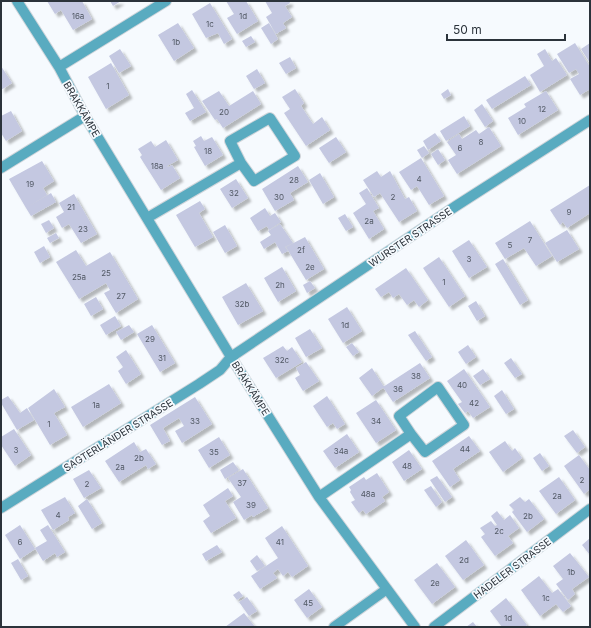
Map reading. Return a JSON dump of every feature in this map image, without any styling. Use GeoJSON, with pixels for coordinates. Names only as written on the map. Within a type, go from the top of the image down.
{"type":"FeatureCollection","features":[{"type":"Feature","properties":{"kind":"street","name":"BRAKKÄMPE"},"geometry":{"type":"LineString","coordinates":[[17,1],[59,68],[85,116],[231,357],[319,497],[415,627]]}},
{"type":"Feature","properties":{"kind":"street"},"geometry":{"type":"LineString","coordinates":[[59,68],[166,1]]}},
{"type":"Feature","properties":{"kind":"street"},"geometry":{"type":"LineString","coordinates":[[1,168],[85,116]]}},
{"type":"Feature","properties":{"kind":"street"},"geometry":{"type":"LineString","coordinates":[[270,118],[295,156],[254,181],[241,163],[230,141],[270,118]]}},
{"type":"Feature","properties":{"kind":"street","name":"WURSTER STRASSE"},"geometry":{"type":"LineString","coordinates":[[231,357],[456,206],[590,120]]}},
{"type":"Feature","properties":{"kind":"street"},"geometry":{"type":"LineString","coordinates":[[147,218],[241,163]]}},
{"type":"Feature","properties":{"kind":"street","name":"SAGTERLÄNDER STRASSE"},"geometry":{"type":"LineString","coordinates":[[1,508],[204,381],[220,370],[231,357]]}},
{"type":"Feature","properties":{"kind":"street"},"geometry":{"type":"LineString","coordinates":[[438,387],[464,425],[425,452],[411,434],[399,416],[438,387]]}},
{"type":"Feature","properties":{"kind":"street"},"geometry":{"type":"LineString","coordinates":[[319,497],[411,434]]}},
{"type":"Feature","properties":{"kind":"street","name":"HADELER STRASSE"},"geometry":{"type":"LineString","coordinates":[[434,627],[590,509]]}},
{"type":"Feature","properties":{"kind":"street"},"geometry":{"type":"LineString","coordinates":[[334,627],[387,589]]}},
{"type":"Feature","properties":{"kind":"building"},"geometry":{"type":"Polygon","coordinates":[[[47,1],[82,1],[92,19],[73,30],[61,10],[55,14],[47,1]]]}},
{"type":"Feature","properties":{"kind":"building"},"geometry":{"type":"Polygon","coordinates":[[[110,1],[121,1],[113,6],[110,1]]]}},
{"type":"Feature","properties":{"kind":"building"},"geometry":{"type":"Polygon","coordinates":[[[226,1],[246,1],[258,21],[237,34],[227,18],[234,14],[226,1]]]}},
{"type":"Feature","properties":{"kind":"building"},"geometry":{"type":"Polygon","coordinates":[[[265,1],[289,1],[290,3],[285,6],[292,17],[283,23],[286,28],[276,34],[266,17],[272,13],[265,1]]]}},
{"type":"Feature","properties":{"kind":"building"},"geometry":{"type":"Polygon","coordinates":[[[210,3],[232,39],[224,44],[218,33],[206,38],[192,14],[210,3]]]}},
{"type":"Feature","properties":{"kind":"building"},"geometry":{"type":"Polygon","coordinates":[[[178,23],[194,48],[174,61],[158,35],[178,23]]]}},
{"type":"Feature","properties":{"kind":"building"},"geometry":{"type":"Polygon","coordinates":[[[269,23],[278,39],[271,44],[261,28],[269,23]]]}},
{"type":"Feature","properties":{"kind":"building"},"geometry":{"type":"Polygon","coordinates":[[[251,36],[255,42],[246,47],[242,41],[251,36]]]}},
{"type":"Feature","properties":{"kind":"building"},"geometry":{"type":"Polygon","coordinates":[[[575,43],[590,67],[590,89],[580,95],[570,79],[579,74],[576,69],[569,73],[557,54],[575,43]]]}},
{"type":"Feature","properties":{"kind":"building"},"geometry":{"type":"Polygon","coordinates":[[[590,43],[590,63],[581,49],[590,43]]]}},
{"type":"Feature","properties":{"kind":"building"},"geometry":{"type":"Polygon","coordinates":[[[120,49],[131,66],[119,73],[109,56],[120,49]]]}},
{"type":"Feature","properties":{"kind":"building"},"geometry":{"type":"Polygon","coordinates":[[[545,49],[552,61],[556,58],[567,75],[540,92],[530,75],[544,66],[537,54],[545,49]]]}},
{"type":"Feature","properties":{"kind":"building"},"geometry":{"type":"Polygon","coordinates":[[[290,57],[296,68],[286,74],[279,63],[290,57]]]}},
{"type":"Feature","properties":{"kind":"building"},"geometry":{"type":"Polygon","coordinates":[[[111,63],[129,95],[106,109],[88,77],[111,63]]]}},
{"type":"Feature","properties":{"kind":"building"},"geometry":{"type":"Polygon","coordinates":[[[1,66],[12,83],[1,90],[1,66]]]}},
{"type":"Feature","properties":{"kind":"building"},"geometry":{"type":"Polygon","coordinates":[[[257,69],[265,83],[254,89],[246,76],[257,69]]]}},
{"type":"Feature","properties":{"kind":"building"},"geometry":{"type":"Polygon","coordinates":[[[525,76],[531,85],[492,109],[486,100],[525,76]]]}},
{"type":"Feature","properties":{"kind":"building"},"geometry":{"type":"Polygon","coordinates":[[[295,89],[304,103],[301,106],[313,124],[322,117],[330,130],[306,146],[284,113],[290,109],[282,97],[295,89]]]}},
{"type":"Feature","properties":{"kind":"building"},"geometry":{"type":"Polygon","coordinates":[[[448,89],[451,95],[444,99],[441,94],[448,89]]]}},
{"type":"Feature","properties":{"kind":"building"},"geometry":{"type":"Polygon","coordinates":[[[192,90],[206,112],[190,121],[185,113],[194,108],[186,94],[192,90]]]}},
{"type":"Feature","properties":{"kind":"building"},"geometry":{"type":"Polygon","coordinates":[[[219,91],[229,106],[253,91],[261,104],[223,128],[217,119],[215,120],[202,101],[219,91]]]}},
{"type":"Feature","properties":{"kind":"building"},"geometry":{"type":"Polygon","coordinates":[[[546,91],[558,110],[518,135],[508,118],[526,107],[524,104],[546,91]]]}},
{"type":"Feature","properties":{"kind":"building"},"geometry":{"type":"Polygon","coordinates":[[[482,104],[493,121],[485,127],[474,110],[482,104]]]}},
{"type":"Feature","properties":{"kind":"building"},"geometry":{"type":"Polygon","coordinates":[[[11,111],[22,131],[6,141],[1,133],[1,116],[11,111]]]}},
{"type":"Feature","properties":{"kind":"building"},"geometry":{"type":"Polygon","coordinates":[[[464,116],[470,126],[446,141],[440,131],[464,116]]]}},
{"type":"Feature","properties":{"kind":"building"},"geometry":{"type":"Polygon","coordinates":[[[489,127],[501,146],[457,174],[448,160],[456,155],[447,142],[459,134],[462,139],[476,130],[479,134],[489,127]]]}},
{"type":"Feature","properties":{"kind":"building"},"geometry":{"type":"Polygon","coordinates":[[[435,133],[441,141],[428,150],[423,141],[435,133]]]}},
{"type":"Feature","properties":{"kind":"building"},"geometry":{"type":"Polygon","coordinates":[[[201,136],[204,141],[212,137],[223,155],[205,166],[194,147],[196,146],[193,141],[201,136]]]}},
{"type":"Feature","properties":{"kind":"building"},"geometry":{"type":"Polygon","coordinates":[[[336,137],[346,152],[329,163],[319,148],[336,137]]]}},
{"type":"Feature","properties":{"kind":"building"},"geometry":{"type":"Polygon","coordinates":[[[166,140],[178,160],[167,166],[172,165],[180,178],[161,190],[140,157],[142,155],[138,149],[151,141],[155,147],[166,140]]]}},
{"type":"Feature","properties":{"kind":"building"},"geometry":{"type":"Polygon","coordinates":[[[424,146],[429,153],[422,158],[417,150],[424,146]]]}},
{"type":"Feature","properties":{"kind":"building"},"geometry":{"type":"Polygon","coordinates":[[[438,149],[445,160],[438,165],[431,154],[438,149]]]}},
{"type":"Feature","properties":{"kind":"building"},"geometry":{"type":"Polygon","coordinates":[[[421,158],[444,196],[429,205],[417,186],[411,190],[399,172],[421,158]]]}},
{"type":"Feature","properties":{"kind":"building"},"geometry":{"type":"Polygon","coordinates":[[[42,161],[54,181],[43,188],[47,195],[26,208],[9,179],[42,161]]]}},
{"type":"Feature","properties":{"kind":"building"},"geometry":{"type":"Polygon","coordinates":[[[298,166],[308,182],[290,193],[294,200],[275,211],[262,189],[298,166]]]}},
{"type":"Feature","properties":{"kind":"building"},"geometry":{"type":"Polygon","coordinates":[[[377,171],[381,177],[390,171],[405,199],[409,197],[417,211],[399,222],[380,193],[374,197],[363,180],[377,171]]]}},
{"type":"Feature","properties":{"kind":"building"},"geometry":{"type":"Polygon","coordinates":[[[320,173],[334,197],[323,204],[309,180],[320,173]]]}},
{"type":"Feature","properties":{"kind":"building"},"geometry":{"type":"Polygon","coordinates":[[[236,179],[248,198],[232,208],[220,189],[236,179]]]}},
{"type":"Feature","properties":{"kind":"building"},"geometry":{"type":"Polygon","coordinates":[[[590,185],[590,213],[567,228],[563,222],[560,225],[550,210],[590,185]]]}},
{"type":"Feature","properties":{"kind":"building"},"geometry":{"type":"Polygon","coordinates":[[[367,188],[379,208],[373,211],[384,229],[369,239],[353,213],[366,204],[359,193],[367,188]]]}},
{"type":"Feature","properties":{"kind":"building"},"geometry":{"type":"Polygon","coordinates":[[[51,193],[56,202],[31,216],[26,208],[51,193]]]}},
{"type":"Feature","properties":{"kind":"building"},"geometry":{"type":"Polygon","coordinates":[[[74,194],[97,234],[81,243],[69,224],[62,228],[56,217],[64,212],[59,203],[74,194]]]}},
{"type":"Feature","properties":{"kind":"building"},"geometry":{"type":"Polygon","coordinates":[[[200,201],[205,209],[199,213],[213,237],[195,247],[176,215],[200,201]]]}},
{"type":"Feature","properties":{"kind":"building"},"geometry":{"type":"Polygon","coordinates":[[[265,208],[270,216],[275,213],[281,222],[269,230],[267,226],[258,231],[250,218],[265,208]]]}},
{"type":"Feature","properties":{"kind":"building"},"geometry":{"type":"Polygon","coordinates":[[[345,214],[353,227],[346,231],[338,218],[345,214]]]}},
{"type":"Feature","properties":{"kind":"building"},"geometry":{"type":"Polygon","coordinates":[[[49,220],[54,228],[46,233],[41,224],[49,220]]]}},
{"type":"Feature","properties":{"kind":"building"},"geometry":{"type":"Polygon","coordinates":[[[530,221],[552,256],[536,266],[524,248],[505,259],[495,243],[530,221]]]}},
{"type":"Feature","properties":{"kind":"building"},"geometry":{"type":"Polygon","coordinates":[[[280,224],[293,243],[285,247],[288,251],[282,254],[275,242],[264,249],[260,242],[271,235],[268,231],[280,224]]]}},
{"type":"Feature","properties":{"kind":"building"},"geometry":{"type":"Polygon","coordinates":[[[225,225],[237,246],[225,253],[213,232],[225,225]]]}},
{"type":"Feature","properties":{"kind":"building"},"geometry":{"type":"Polygon","coordinates":[[[567,230],[579,249],[557,262],[545,243],[567,230]]]}},
{"type":"Feature","properties":{"kind":"building"},"geometry":{"type":"Polygon","coordinates":[[[56,233],[59,238],[50,243],[47,238],[56,233]]]}},
{"type":"Feature","properties":{"kind":"building"},"geometry":{"type":"Polygon","coordinates":[[[305,237],[324,269],[306,280],[286,247],[305,237]]]}},
{"type":"Feature","properties":{"kind":"building"},"geometry":{"type":"Polygon","coordinates":[[[469,240],[487,267],[469,278],[452,251],[469,240]]]}},
{"type":"Feature","properties":{"kind":"building"},"geometry":{"type":"Polygon","coordinates":[[[44,246],[50,257],[40,263],[34,252],[44,246]]]}},
{"type":"Feature","properties":{"kind":"building"},"geometry":{"type":"Polygon","coordinates":[[[76,250],[86,266],[110,252],[138,299],[116,313],[104,293],[110,290],[106,283],[79,299],[56,262],[76,250]]]}},
{"type":"Feature","properties":{"kind":"building"},"geometry":{"type":"Polygon","coordinates":[[[439,257],[465,296],[449,307],[423,268],[439,257]]]}},
{"type":"Feature","properties":{"kind":"building"},"geometry":{"type":"Polygon","coordinates":[[[503,259],[528,300],[520,305],[495,264],[503,259]]]}},
{"type":"Feature","properties":{"kind":"building"},"geometry":{"type":"Polygon","coordinates":[[[282,267],[296,291],[278,302],[264,278],[282,267]]]}},
{"type":"Feature","properties":{"kind":"building"},"geometry":{"type":"Polygon","coordinates":[[[406,268],[428,300],[419,307],[414,300],[407,305],[399,294],[393,298],[389,292],[381,297],[375,289],[406,268]]]}},
{"type":"Feature","properties":{"kind":"building"},"geometry":{"type":"Polygon","coordinates":[[[310,281],[315,288],[307,293],[303,285],[310,281]]]}},
{"type":"Feature","properties":{"kind":"building"},"geometry":{"type":"Polygon","coordinates":[[[246,283],[263,311],[238,325],[222,297],[246,283]]]}},
{"type":"Feature","properties":{"kind":"building"},"geometry":{"type":"Polygon","coordinates":[[[96,297],[103,309],[91,316],[84,304],[96,297]]]}},
{"type":"Feature","properties":{"kind":"building"},"geometry":{"type":"Polygon","coordinates":[[[476,301],[485,316],[477,321],[468,306],[476,301]]]}},
{"type":"Feature","properties":{"kind":"building"},"geometry":{"type":"Polygon","coordinates":[[[347,307],[362,331],[343,343],[328,319],[347,307]]]}},
{"type":"Feature","properties":{"kind":"building"},"geometry":{"type":"Polygon","coordinates":[[[115,316],[121,326],[106,335],[100,325],[115,316]]]}},
{"type":"Feature","properties":{"kind":"building"},"geometry":{"type":"Polygon","coordinates":[[[129,325],[134,332],[121,340],[116,332],[129,325]]]}},
{"type":"Feature","properties":{"kind":"building"},"geometry":{"type":"Polygon","coordinates":[[[152,325],[175,363],[160,372],[137,334],[152,325]]]}},
{"type":"Feature","properties":{"kind":"building"},"geometry":{"type":"Polygon","coordinates":[[[310,329],[322,348],[306,357],[295,338],[310,329]]]}},
{"type":"Feature","properties":{"kind":"building"},"geometry":{"type":"Polygon","coordinates":[[[415,331],[432,357],[426,361],[408,335],[415,331]]]}},
{"type":"Feature","properties":{"kind":"building"},"geometry":{"type":"Polygon","coordinates":[[[352,343],[359,352],[353,356],[346,347],[352,343]]]}},
{"type":"Feature","properties":{"kind":"building"},"geometry":{"type":"Polygon","coordinates":[[[468,345],[476,357],[466,364],[458,352],[468,345]]]}},
{"type":"Feature","properties":{"kind":"building"},"geometry":{"type":"Polygon","coordinates":[[[283,346],[287,351],[292,347],[302,362],[276,378],[263,358],[283,346]]]}},
{"type":"Feature","properties":{"kind":"building"},"geometry":{"type":"Polygon","coordinates":[[[126,350],[141,374],[126,384],[118,371],[123,367],[116,357],[126,350]]]}},
{"type":"Feature","properties":{"kind":"building"},"geometry":{"type":"Polygon","coordinates":[[[511,358],[522,374],[515,378],[504,363],[511,358]]]}},
{"type":"Feature","properties":{"kind":"building"},"geometry":{"type":"Polygon","coordinates":[[[306,362],[319,381],[303,391],[295,378],[300,375],[296,368],[306,362]]]}},
{"type":"Feature","properties":{"kind":"building"},"geometry":{"type":"Polygon","coordinates":[[[420,363],[430,378],[393,402],[383,387],[420,363]]]}},
{"type":"Feature","properties":{"kind":"building"},"geometry":{"type":"Polygon","coordinates":[[[372,368],[384,387],[372,396],[359,378],[372,368]]]}},
{"type":"Feature","properties":{"kind":"building"},"geometry":{"type":"Polygon","coordinates":[[[464,369],[490,407],[473,418],[468,411],[465,413],[458,404],[462,402],[447,381],[464,369]]]}},
{"type":"Feature","properties":{"kind":"building"},"geometry":{"type":"Polygon","coordinates":[[[483,369],[490,379],[480,385],[473,376],[483,369]]]}},
{"type":"Feature","properties":{"kind":"building"},"geometry":{"type":"Polygon","coordinates":[[[109,384],[121,403],[83,427],[71,407],[109,384]]]}},
{"type":"Feature","properties":{"kind":"building"},"geometry":{"type":"Polygon","coordinates":[[[54,389],[65,407],[54,413],[67,435],[50,445],[28,408],[54,389]]]}},
{"type":"Feature","properties":{"kind":"building"},"geometry":{"type":"Polygon","coordinates":[[[502,390],[514,409],[506,414],[494,396],[502,390]]]}},
{"type":"Feature","properties":{"kind":"building"},"geometry":{"type":"Polygon","coordinates":[[[8,396],[20,413],[27,408],[34,420],[17,430],[1,403],[1,400],[8,396]]]}},
{"type":"Feature","properties":{"kind":"building"},"geometry":{"type":"Polygon","coordinates":[[[327,396],[345,424],[337,429],[333,423],[327,427],[313,406],[327,396]]]}},
{"type":"Feature","properties":{"kind":"building"},"geometry":{"type":"Polygon","coordinates":[[[195,397],[212,424],[182,443],[175,431],[184,426],[179,418],[163,428],[170,441],[162,445],[150,425],[195,397]]]}},
{"type":"Feature","properties":{"kind":"building"},"geometry":{"type":"Polygon","coordinates":[[[376,400],[396,430],[376,443],[356,413],[376,400]]]}},
{"type":"Feature","properties":{"kind":"building"},"geometry":{"type":"Polygon","coordinates":[[[14,429],[31,455],[15,466],[1,445],[1,437],[14,429]]]}},
{"type":"Feature","properties":{"kind":"building"},"geometry":{"type":"Polygon","coordinates":[[[573,430],[585,447],[577,453],[564,436],[573,430]]]}},
{"type":"Feature","properties":{"kind":"building"},"geometry":{"type":"Polygon","coordinates":[[[347,434],[359,452],[335,468],[323,451],[347,434]]]}},
{"type":"Feature","properties":{"kind":"building"},"geometry":{"type":"Polygon","coordinates":[[[469,436],[480,451],[453,469],[460,480],[450,487],[432,461],[469,436]]]}},
{"type":"Feature","properties":{"kind":"building"},"geometry":{"type":"Polygon","coordinates":[[[219,437],[230,455],[209,468],[198,450],[219,437]]]}},
{"type":"Feature","properties":{"kind":"building"},"geometry":{"type":"Polygon","coordinates":[[[505,441],[512,451],[515,448],[522,458],[503,472],[489,452],[505,441]]]}},
{"type":"Feature","properties":{"kind":"building"},"geometry":{"type":"Polygon","coordinates":[[[134,442],[140,452],[146,449],[156,464],[148,469],[146,465],[119,482],[105,461],[134,442]]]}},
{"type":"Feature","properties":{"kind":"building"},"geometry":{"type":"Polygon","coordinates":[[[409,450],[422,469],[404,481],[392,462],[409,450]]]}},
{"type":"Feature","properties":{"kind":"building"},"geometry":{"type":"Polygon","coordinates":[[[540,453],[549,466],[542,471],[533,458],[540,453]]]}},
{"type":"Feature","properties":{"kind":"building"},"geometry":{"type":"Polygon","coordinates":[[[579,455],[590,470],[590,489],[584,494],[564,466],[579,455]]]}},
{"type":"Feature","properties":{"kind":"building"},"geometry":{"type":"Polygon","coordinates":[[[233,462],[239,470],[225,479],[220,470],[233,462]]]}},
{"type":"Feature","properties":{"kind":"building"},"geometry":{"type":"Polygon","coordinates":[[[243,469],[268,508],[253,517],[252,515],[244,520],[233,502],[241,497],[228,478],[243,469]]]}},
{"type":"Feature","properties":{"kind":"building"},"geometry":{"type":"Polygon","coordinates":[[[89,470],[101,488],[84,498],[73,479],[89,470]]]}},
{"type":"Feature","properties":{"kind":"building"},"geometry":{"type":"Polygon","coordinates":[[[377,473],[389,492],[382,497],[385,501],[366,514],[363,510],[359,513],[351,502],[355,500],[349,487],[364,477],[366,480],[377,473]]]}},
{"type":"Feature","properties":{"kind":"building"},"geometry":{"type":"Polygon","coordinates":[[[437,476],[452,497],[445,502],[430,480],[437,476]]]}},
{"type":"Feature","properties":{"kind":"building"},"geometry":{"type":"Polygon","coordinates":[[[559,477],[575,500],[556,514],[539,491],[559,477]]]}},
{"type":"Feature","properties":{"kind":"building"},"geometry":{"type":"Polygon","coordinates":[[[431,486],[442,502],[436,507],[424,490],[431,486]]]}},
{"type":"Feature","properties":{"kind":"building"},"geometry":{"type":"Polygon","coordinates":[[[228,488],[233,496],[225,501],[236,518],[211,533],[203,521],[210,516],[203,505],[228,488]]]}},
{"type":"Feature","properties":{"kind":"building"},"geometry":{"type":"Polygon","coordinates":[[[65,497],[75,513],[68,517],[69,520],[53,530],[41,510],[65,497]]]}},
{"type":"Feature","properties":{"kind":"building"},"geometry":{"type":"Polygon","coordinates":[[[520,497],[525,502],[529,499],[544,519],[527,532],[512,512],[514,510],[509,505],[520,497]]]}},
{"type":"Feature","properties":{"kind":"building"},"geometry":{"type":"Polygon","coordinates":[[[87,499],[102,523],[92,529],[78,506],[87,499]]]}},
{"type":"Feature","properties":{"kind":"building"},"geometry":{"type":"Polygon","coordinates":[[[497,511],[504,520],[510,515],[519,528],[508,536],[513,543],[495,556],[481,537],[485,534],[480,528],[491,521],[495,526],[497,525],[491,516],[497,511]]]}},
{"type":"Feature","properties":{"kind":"building"},"geometry":{"type":"Polygon","coordinates":[[[20,525],[35,549],[20,559],[5,535],[20,525]]]}},
{"type":"Feature","properties":{"kind":"building"},"geometry":{"type":"Polygon","coordinates":[[[48,525],[65,552],[57,557],[55,553],[43,561],[35,548],[47,541],[40,530],[48,525]]]}},
{"type":"Feature","properties":{"kind":"building"},"geometry":{"type":"Polygon","coordinates":[[[282,526],[308,566],[292,577],[288,572],[283,576],[278,569],[273,573],[277,578],[260,589],[251,576],[278,558],[265,538],[282,526]]]}},
{"type":"Feature","properties":{"kind":"building"},"geometry":{"type":"Polygon","coordinates":[[[590,538],[590,555],[582,545],[590,538]]]}},
{"type":"Feature","properties":{"kind":"building"},"geometry":{"type":"Polygon","coordinates":[[[466,540],[484,565],[463,580],[445,556],[466,540]]]}},
{"type":"Feature","properties":{"kind":"building"},"geometry":{"type":"Polygon","coordinates":[[[217,545],[222,552],[206,561],[202,554],[217,545]]]}},
{"type":"Feature","properties":{"kind":"building"},"geometry":{"type":"Polygon","coordinates":[[[570,553],[589,577],[572,589],[575,594],[568,600],[556,584],[563,579],[553,566],[570,553]]]}},
{"type":"Feature","properties":{"kind":"building"},"geometry":{"type":"Polygon","coordinates":[[[257,555],[265,566],[257,571],[250,561],[257,555]]]}},
{"type":"Feature","properties":{"kind":"building"},"geometry":{"type":"Polygon","coordinates":[[[18,559],[28,576],[21,580],[11,563],[18,559]]]}},
{"type":"Feature","properties":{"kind":"building"},"geometry":{"type":"Polygon","coordinates":[[[437,563],[455,587],[432,604],[414,580],[437,563]]]}},
{"type":"Feature","properties":{"kind":"building"},"geometry":{"type":"Polygon","coordinates":[[[539,576],[552,593],[558,589],[571,606],[563,612],[556,604],[540,616],[521,590],[539,576]]]}},
{"type":"Feature","properties":{"kind":"building"},"geometry":{"type":"Polygon","coordinates":[[[309,589],[322,607],[307,618],[294,600],[309,589]]]}},
{"type":"Feature","properties":{"kind":"building"},"geometry":{"type":"Polygon","coordinates":[[[239,591],[243,596],[237,600],[233,595],[239,591]]]}},
{"type":"Feature","properties":{"kind":"building"},"geometry":{"type":"Polygon","coordinates":[[[247,597],[257,611],[249,616],[239,602],[247,597]]]}},
{"type":"Feature","properties":{"kind":"building"},"geometry":{"type":"Polygon","coordinates":[[[506,598],[527,625],[524,627],[502,627],[490,611],[506,598]]]}},
{"type":"Feature","properties":{"kind":"building"},"geometry":{"type":"Polygon","coordinates":[[[244,613],[255,627],[225,627],[244,613]]]}},
{"type":"Feature","properties":{"kind":"building"},"geometry":{"type":"Polygon","coordinates":[[[473,622],[477,627],[466,627],[473,622]]]}}]}
